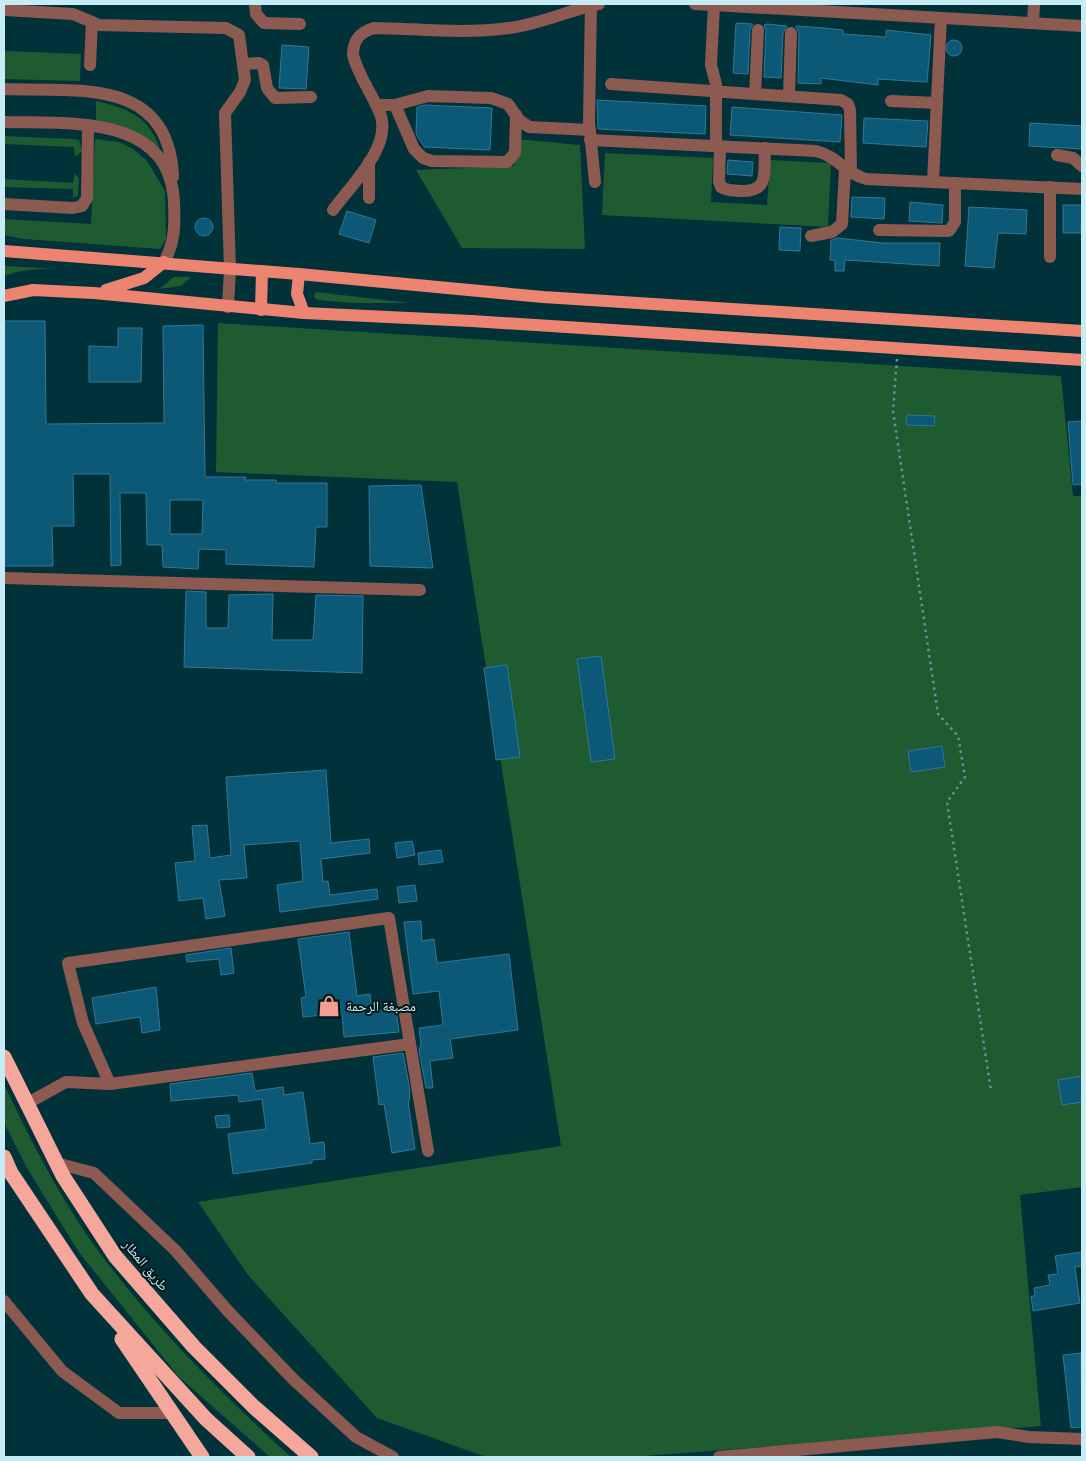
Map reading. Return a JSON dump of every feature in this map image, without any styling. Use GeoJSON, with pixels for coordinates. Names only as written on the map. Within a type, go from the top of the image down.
{"type":"FeatureCollection","features":[{"type":"Feature","properties":{"kind":"highway","name":"طريق المطار"},"geometry":{"type":"LineString","coordinates":[[4,1057],[56,1163],[115,1256],[194,1347],[254,1408],[311,1457]]}},
{"type":"Feature","properties":{"kind":"highway"},"geometry":{"type":"LineString","coordinates":[[4,1157],[11,1173],[202,1457]]}},
{"type":"Feature","properties":{"kind":"highway"},"geometry":{"type":"LineString","coordinates":[[92,1294],[206,1420],[248,1457]]}},
{"type":"Feature","properties":{"kind":"highway"},"geometry":{"type":"LineString","coordinates":[[300,1447],[320,1457]]}},
{"type":"Feature","properties":{"kind":"main road"},"geometry":{"type":"LineString","coordinates":[[4,251],[164,262],[544,297],[1082,331]]}},
{"type":"Feature","properties":{"kind":"main road"},"geometry":{"type":"LineString","coordinates":[[94,292],[132,284],[144,278],[164,262]]}},
{"type":"Feature","properties":{"kind":"main road"},"geometry":{"type":"LineString","coordinates":[[261,310],[262,271]]}},
{"type":"Feature","properties":{"kind":"main road"},"geometry":{"type":"LineString","coordinates":[[300,274],[297,294],[304,313]]}},
{"type":"Feature","properties":{"kind":"main road"},"geometry":{"type":"LineString","coordinates":[[4,296],[33,290],[94,292],[228,307],[304,313],[472,321],[1082,360]]}},
{"type":"Feature","properties":{"kind":"street"},"geometry":{"type":"LineString","coordinates":[[255,4],[256,14],[264,23],[300,24]]}},
{"type":"Feature","properties":{"kind":"street"},"geometry":{"type":"LineString","coordinates":[[332,210],[369,162],[380,145],[384,132],[382,118],[353,55],[355,40],[366,30],[374,28],[469,31],[509,28],[548,20],[594,4],[590,135],[595,182]]}},
{"type":"Feature","properties":{"kind":"street"},"geometry":{"type":"LineString","coordinates":[[695,4],[881,9],[941,18],[1082,26]]}},
{"type":"Feature","properties":{"kind":"street"},"geometry":{"type":"LineString","coordinates":[[1033,23],[1034,4]]}},
{"type":"Feature","properties":{"kind":"street"},"geometry":{"type":"LineString","coordinates":[[714,5],[711,65],[716,92],[719,181],[721,187],[727,190],[754,191],[760,188],[764,148]]}},
{"type":"Feature","properties":{"kind":"street"},"geometry":{"type":"LineString","coordinates":[[4,10],[24,7],[73,14],[100,24],[231,29],[239,35],[244,64],[243,86],[226,113],[230,268],[228,307]]}},
{"type":"Feature","properties":{"kind":"street"},"geometry":{"type":"LineString","coordinates":[[933,182],[941,18]]}},
{"type":"Feature","properties":{"kind":"street"},"geometry":{"type":"LineString","coordinates":[[90,65],[92,22]]}},
{"type":"Feature","properties":{"kind":"street"},"geometry":{"type":"LineString","coordinates":[[755,94],[758,30]]}},
{"type":"Feature","properties":{"kind":"street"},"geometry":{"type":"LineString","coordinates":[[789,96],[791,33]]}},
{"type":"Feature","properties":{"kind":"street"},"geometry":{"type":"LineString","coordinates":[[244,64],[259,63],[263,65],[267,88],[275,98],[311,97]]}},
{"type":"Feature","properties":{"kind":"street"},"geometry":{"type":"LineString","coordinates":[[610,84],[841,100],[848,104],[850,110],[848,171],[842,224],[832,232],[811,236]]}},
{"type":"Feature","properties":{"kind":"street"},"geometry":{"type":"LineString","coordinates":[[4,89],[99,93],[123,98],[135,104],[154,120],[161,130],[170,153],[173,184],[175,232],[173,243],[164,262]]}},
{"type":"Feature","properties":{"kind":"street"},"geometry":{"type":"LineString","coordinates":[[376,105],[395,105],[428,96],[491,98],[508,104],[524,124],[535,129],[718,146],[824,153],[839,162],[848,171],[866,179],[1082,189]]}},
{"type":"Feature","properties":{"kind":"street"},"geometry":{"type":"LineString","coordinates":[[891,101],[937,102]]}},
{"type":"Feature","properties":{"kind":"street"},"geometry":{"type":"LineString","coordinates":[[395,105],[417,152],[432,161],[507,162],[515,153],[516,115]]}},
{"type":"Feature","properties":{"kind":"street"},"geometry":{"type":"LineString","coordinates":[[4,122],[88,124],[118,131],[145,145],[162,161],[173,184]]}},
{"type":"Feature","properties":{"kind":"street"},"geometry":{"type":"LineString","coordinates":[[4,204],[73,208],[82,206],[87,198],[88,124]]}},
{"type":"Feature","properties":{"kind":"street"},"geometry":{"type":"LineString","coordinates":[[1057,155],[1077,160],[1082,166]]}},
{"type":"Feature","properties":{"kind":"street"},"geometry":{"type":"LineString","coordinates":[[369,162],[369,198]]}},
{"type":"Feature","properties":{"kind":"street"},"geometry":{"type":"LineString","coordinates":[[880,230],[949,231],[955,222],[955,183]]}},
{"type":"Feature","properties":{"kind":"street"},"geometry":{"type":"LineString","coordinates":[[1050,187],[1050,257]]}},
{"type":"Feature","properties":{"kind":"street"},"geometry":{"type":"LineString","coordinates":[[4,578],[420,590]]}},
{"type":"Feature","properties":{"kind":"street"},"geometry":{"type":"LineString","coordinates":[[110,1084],[83,1024],[68,963],[389,918],[428,1151]]}},
{"type":"Feature","properties":{"kind":"street"},"geometry":{"type":"LineString","coordinates":[[26,1104],[66,1082],[110,1084],[410,1044]]}},
{"type":"Feature","properties":{"kind":"street"},"geometry":{"type":"LineString","coordinates":[[56,1163],[94,1173],[176,1251],[227,1310],[293,1379],[356,1438],[393,1457]]}},
{"type":"Feature","properties":{"kind":"street"},"geometry":{"type":"LineString","coordinates":[[4,1301],[62,1371],[119,1413],[172,1413]]}},
{"type":"Feature","properties":{"kind":"street"},"geometry":{"type":"LineString","coordinates":[[719,1457],[997,1432],[1029,1437],[1082,1439]]}},
{"type":"Feature","properties":{"kind":"path"},"geometry":{"type":"LineString","coordinates":[[898,348],[893,412],[938,714],[958,736],[965,777],[947,802],[992,1091]]}},
{"type":"Feature","properties":{"kind":"green space"},"geometry":{"type":"Polygon","coordinates":[[[4,51],[81,54],[80,81],[4,79],[4,51]]]}},
{"type":"Feature","properties":{"kind":"green space"},"geometry":{"type":"Polygon","coordinates":[[[96,101],[119,107],[137,116],[151,130],[161,152],[146,140],[131,132],[96,122],[96,101]]]}},
{"type":"Feature","properties":{"kind":"green space"},"geometry":{"type":"Polygon","coordinates":[[[4,136],[79,140],[82,151],[75,157],[74,147],[4,144],[4,136]]]}},
{"type":"Feature","properties":{"kind":"green space"},"geometry":{"type":"Polygon","coordinates":[[[95,139],[119,142],[133,149],[147,161],[165,191],[166,239],[160,249],[24,239],[4,235],[4,219],[91,224],[95,139]]]}},
{"type":"Feature","properties":{"kind":"green space"},"geometry":{"type":"Polygon","coordinates":[[[517,139],[580,145],[585,249],[462,248],[416,170],[514,166],[517,139]]]}},
{"type":"Feature","properties":{"kind":"green space"},"geometry":{"type":"Polygon","coordinates":[[[605,153],[713,158],[711,202],[767,205],[770,160],[831,163],[828,227],[602,215],[605,153]]]}},
{"type":"Feature","properties":{"kind":"green space"},"geometry":{"type":"Polygon","coordinates":[[[75,173],[79,179],[78,196],[73,198],[73,189],[4,187],[4,179],[73,183],[75,173]]]}},
{"type":"Feature","properties":{"kind":"green space"},"geometry":{"type":"Polygon","coordinates":[[[4,266],[58,269],[31,270],[4,276],[4,266]]]}},
{"type":"Feature","properties":{"kind":"green space"},"geometry":{"type":"Polygon","coordinates":[[[58,269],[78,269],[103,271],[58,269]]]}},
{"type":"Feature","properties":{"kind":"green space"},"geometry":{"type":"Polygon","coordinates":[[[174,277],[191,277],[181,286],[159,289],[174,277]]]}},
{"type":"Feature","properties":{"kind":"green space"},"geometry":{"type":"Polygon","coordinates":[[[315,292],[410,303],[351,303],[318,300],[314,297],[315,292]]]}},
{"type":"Feature","properties":{"kind":"green space"},"geometry":{"type":"Polygon","coordinates":[[[218,323],[1061,376],[1073,496],[1082,496],[1082,1187],[1020,1195],[1041,1426],[630,1457],[486,1457],[377,1418],[248,1275],[198,1202],[561,1146],[457,482],[216,472],[218,323]]]}},
{"type":"Feature","properties":{"kind":"green space"},"geometry":{"type":"Polygon","coordinates":[[[4,1084],[52,1179],[86,1234],[108,1264],[182,1351],[291,1457],[270,1457],[179,1377],[78,1251],[27,1168],[4,1123],[4,1084]]]}},
{"type":"Feature","properties":{"kind":"building"},"geometry":{"type":"Polygon","coordinates":[[[736,23],[753,24],[750,30],[748,74],[733,73],[736,23]]]}},
{"type":"Feature","properties":{"kind":"building"},"geometry":{"type":"Polygon","coordinates":[[[764,25],[787,26],[783,33],[781,78],[764,77],[766,30],[764,25]]]}},
{"type":"Feature","properties":{"kind":"building"},"geometry":{"type":"Polygon","coordinates":[[[796,26],[843,30],[843,34],[886,37],[886,30],[931,35],[927,82],[878,79],[878,85],[821,78],[821,84],[798,83],[799,33],[796,26]]]}},
{"type":"Feature","properties":{"kind":"building"},"geometry":{"type":"Polygon","coordinates":[[[954,40],[962,48],[954,56],[946,48],[954,40]]]}},
{"type":"Feature","properties":{"kind":"building"},"geometry":{"type":"Polygon","coordinates":[[[282,45],[309,47],[306,89],[279,88],[282,45]]]}},
{"type":"Feature","properties":{"kind":"building"},"geometry":{"type":"Polygon","coordinates":[[[597,100],[706,106],[705,134],[598,129],[597,100]]]}},
{"type":"Feature","properties":{"kind":"building"},"geometry":{"type":"Polygon","coordinates":[[[424,105],[492,108],[490,150],[424,147],[416,134],[417,107],[424,105]]]}},
{"type":"Feature","properties":{"kind":"building"},"geometry":{"type":"Polygon","coordinates":[[[732,107],[842,115],[840,142],[730,135],[732,107]]]}},
{"type":"Feature","properties":{"kind":"building"},"geometry":{"type":"Polygon","coordinates":[[[864,118],[928,121],[926,147],[863,143],[864,118]]]}},
{"type":"Feature","properties":{"kind":"building"},"geometry":{"type":"Polygon","coordinates":[[[1030,123],[1082,126],[1082,149],[1029,146],[1030,123]]]}},
{"type":"Feature","properties":{"kind":"building"},"geometry":{"type":"Polygon","coordinates":[[[728,160],[753,162],[752,176],[727,174],[728,160]]]}},
{"type":"Feature","properties":{"kind":"building"},"geometry":{"type":"Polygon","coordinates":[[[852,197],[885,198],[884,219],[851,217],[852,197]]]}},
{"type":"Feature","properties":{"kind":"building"},"geometry":{"type":"Polygon","coordinates":[[[910,202],[943,205],[942,223],[909,221],[910,202]]]}},
{"type":"Feature","properties":{"kind":"building"},"geometry":{"type":"Polygon","coordinates":[[[1063,205],[1082,205],[1081,233],[1063,233],[1063,205]]]}},
{"type":"Feature","properties":{"kind":"building"},"geometry":{"type":"Polygon","coordinates":[[[969,207],[1027,210],[1026,234],[998,233],[994,268],[965,266],[969,207]]]}},
{"type":"Feature","properties":{"kind":"building"},"geometry":{"type":"Polygon","coordinates":[[[347,211],[376,220],[369,243],[339,234],[347,211]]]}},
{"type":"Feature","properties":{"kind":"building"},"geometry":{"type":"Polygon","coordinates":[[[204,218],[210,221],[213,227],[210,233],[204,236],[198,233],[195,227],[198,221],[204,218]]]}},
{"type":"Feature","properties":{"kind":"building"},"geometry":{"type":"Polygon","coordinates":[[[780,227],[801,228],[800,251],[779,250],[780,227]]]}},
{"type":"Feature","properties":{"kind":"building"},"geometry":{"type":"Polygon","coordinates":[[[838,238],[882,243],[940,243],[939,266],[845,260],[844,271],[835,271],[835,260],[830,260],[831,240],[838,238]]]}},
{"type":"Feature","properties":{"kind":"building"},"geometry":{"type":"Polygon","coordinates":[[[4,321],[45,321],[46,424],[164,423],[163,326],[203,325],[205,477],[246,477],[245,480],[276,480],[276,483],[327,483],[327,527],[316,527],[314,567],[226,564],[226,550],[199,549],[198,569],[163,567],[162,545],[147,545],[146,493],[120,493],[121,565],[111,566],[110,474],[73,474],[74,526],[52,526],[53,566],[4,566],[4,321]],[[170,500],[170,534],[202,534],[203,500],[170,500]]]}},
{"type":"Feature","properties":{"kind":"building"},"geometry":{"type":"Polygon","coordinates":[[[118,328],[142,328],[141,382],[89,382],[89,346],[118,347],[118,328]]]}},
{"type":"Feature","properties":{"kind":"building"},"geometry":{"type":"Polygon","coordinates":[[[907,415],[935,416],[934,426],[906,425],[907,415]]]}},
{"type":"Feature","properties":{"kind":"building"},"geometry":{"type":"Polygon","coordinates":[[[1082,421],[1082,484],[1073,485],[1068,422],[1082,421]]]}},
{"type":"Feature","properties":{"kind":"building"},"geometry":{"type":"Polygon","coordinates":[[[421,485],[433,568],[370,566],[369,486],[421,485]]]}},
{"type":"Feature","properties":{"kind":"building"},"geometry":{"type":"Polygon","coordinates":[[[186,591],[206,592],[206,628],[228,628],[229,595],[273,594],[272,640],[313,640],[316,595],[363,596],[362,673],[184,667],[186,591]]]}},
{"type":"Feature","properties":{"kind":"building"},"geometry":{"type":"Polygon","coordinates":[[[601,656],[615,759],[591,762],[577,659],[601,656]]]}},
{"type":"Feature","properties":{"kind":"building"},"geometry":{"type":"Polygon","coordinates":[[[507,665],[520,757],[496,760],[484,668],[507,665]]]}},
{"type":"Feature","properties":{"kind":"building"},"geometry":{"type":"Polygon","coordinates":[[[942,746],[945,767],[911,772],[908,751],[942,746]]]}},
{"type":"Feature","properties":{"kind":"building"},"geometry":{"type":"Polygon","coordinates":[[[326,770],[331,843],[369,839],[370,853],[321,859],[323,882],[328,881],[330,895],[377,889],[378,899],[280,912],[277,885],[303,881],[300,841],[244,845],[247,878],[219,880],[225,916],[206,919],[203,898],[179,901],[175,863],[195,861],[192,826],[207,825],[210,858],[231,855],[226,777],[326,770]]]}},
{"type":"Feature","properties":{"kind":"building"},"geometry":{"type":"Polygon","coordinates":[[[412,841],[415,855],[397,858],[395,843],[412,841]]]}},
{"type":"Feature","properties":{"kind":"building"},"geometry":{"type":"Polygon","coordinates":[[[441,850],[443,862],[419,865],[418,853],[441,850]]]}},
{"type":"Feature","properties":{"kind":"building"},"geometry":{"type":"Polygon","coordinates":[[[415,885],[417,901],[399,903],[397,887],[415,885]]]}},
{"type":"Feature","properties":{"kind":"building"},"geometry":{"type":"Polygon","coordinates":[[[421,921],[422,941],[434,939],[437,963],[509,954],[518,1030],[450,1039],[453,1058],[430,1061],[433,1088],[426,1088],[419,1050],[421,1044],[419,1028],[443,1025],[439,991],[413,994],[404,922],[421,921]]]}},
{"type":"Feature","properties":{"kind":"building"},"geometry":{"type":"Polygon","coordinates":[[[349,932],[357,996],[370,994],[372,1011],[396,1009],[399,1032],[344,1037],[342,1013],[303,1017],[301,998],[306,997],[298,939],[349,932]]]}},
{"type":"Feature","properties":{"kind":"building"},"geometry":{"type":"Polygon","coordinates":[[[231,948],[234,973],[221,975],[219,959],[187,962],[186,955],[231,948]]]}},
{"type":"Feature","properties":{"kind":"building"},"geometry":{"type":"Polygon","coordinates":[[[156,987],[160,1030],[142,1033],[140,1017],[96,1024],[92,998],[156,987]]]}},
{"type":"Feature","properties":{"kind":"building"},"geometry":{"type":"Polygon","coordinates":[[[403,1053],[410,1090],[408,1101],[415,1149],[392,1153],[384,1104],[379,1105],[373,1057],[403,1053]]]}},
{"type":"Feature","properties":{"kind":"building"},"geometry":{"type":"Polygon","coordinates":[[[252,1073],[255,1091],[283,1087],[284,1095],[303,1092],[310,1144],[324,1142],[325,1159],[312,1160],[312,1163],[233,1174],[228,1134],[266,1129],[262,1099],[239,1102],[238,1095],[171,1101],[170,1084],[252,1073]]]}},
{"type":"Feature","properties":{"kind":"building"},"geometry":{"type":"Polygon","coordinates":[[[1082,1076],[1082,1102],[1062,1105],[1058,1080],[1082,1076]]]}},
{"type":"Feature","properties":{"kind":"building"},"geometry":{"type":"Polygon","coordinates":[[[229,1115],[230,1127],[217,1128],[215,1116],[229,1115]]]}},
{"type":"Feature","properties":{"kind":"building"},"geometry":{"type":"Polygon","coordinates":[[[1082,1252],[1082,1266],[1075,1267],[1080,1303],[1033,1311],[1031,1296],[1035,1296],[1034,1288],[1050,1285],[1048,1275],[1058,1274],[1055,1256],[1082,1252]]]}},
{"type":"Feature","properties":{"kind":"building"},"geometry":{"type":"Polygon","coordinates":[[[1081,1353],[1082,1427],[1071,1428],[1063,1355],[1081,1353]]]}},
{"type":"Feature","properties":{"kind":"place","name":"مصبغة الرحمة"},"geometry":{"type":"Point","coordinates":[329,1006]}}]}
